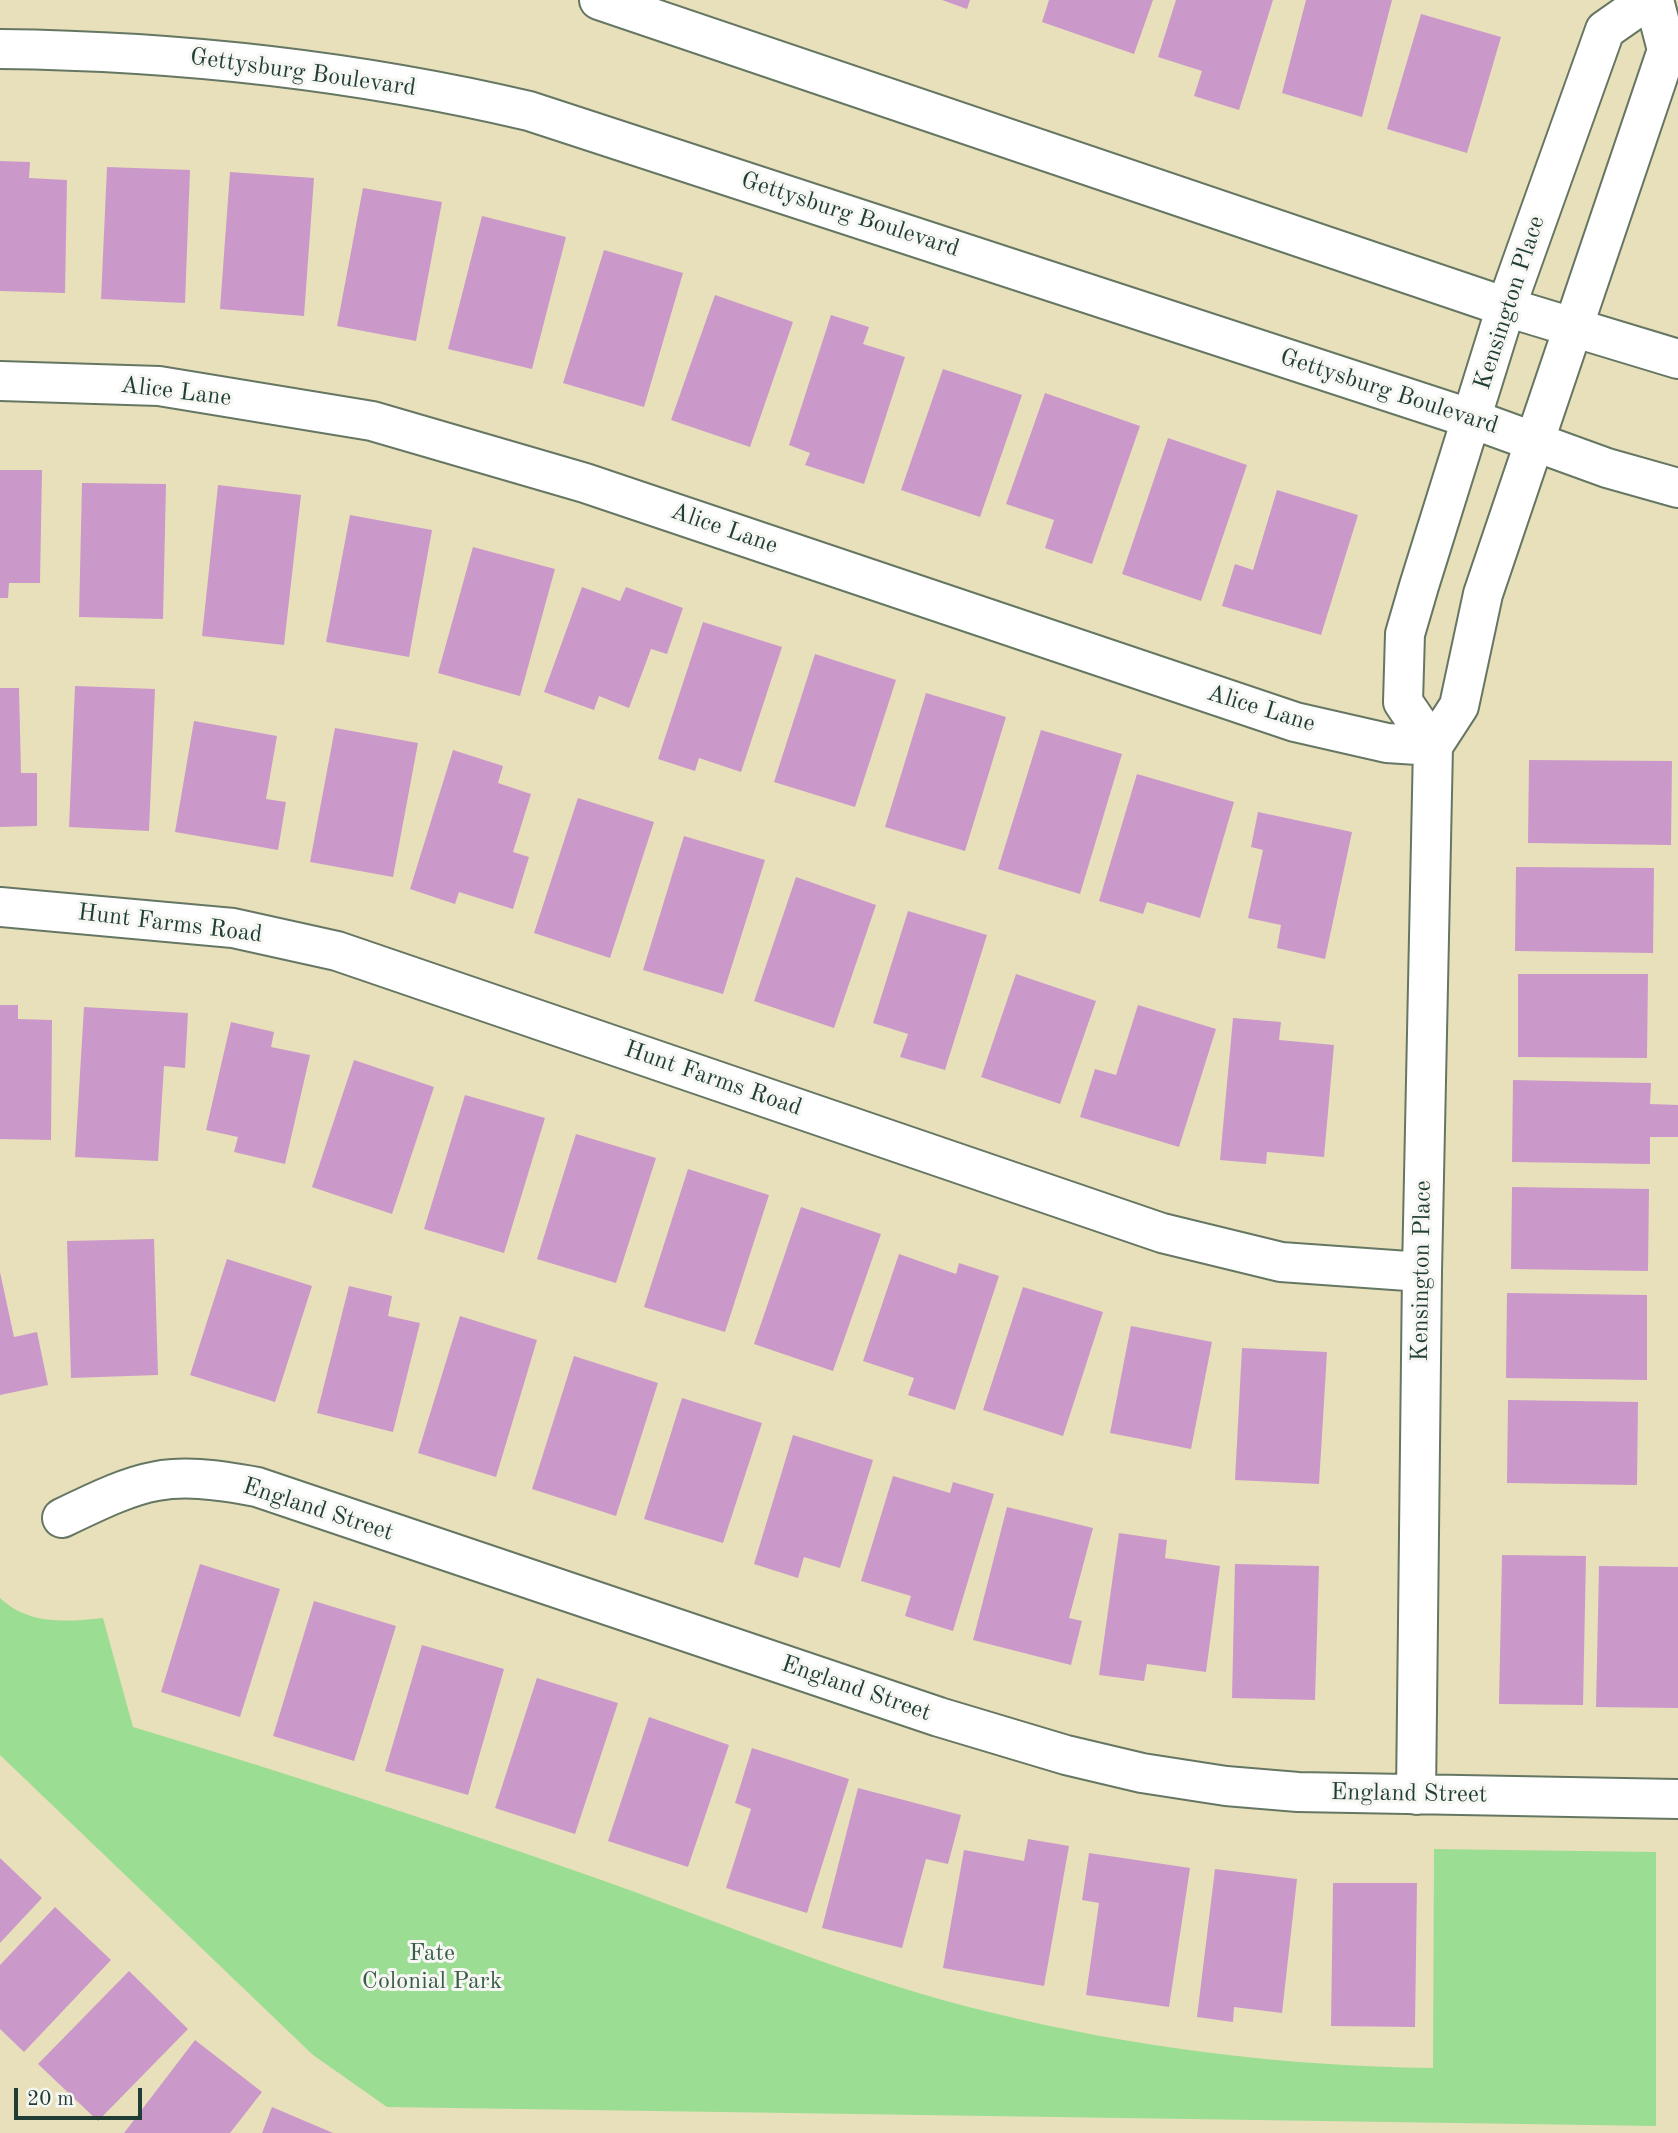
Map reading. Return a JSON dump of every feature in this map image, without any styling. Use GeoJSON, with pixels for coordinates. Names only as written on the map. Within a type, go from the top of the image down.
{"type":"FeatureCollection","features":[{"type":"Feature","properties":{"kind":"street"},"geometry":{"type":"LineString","coordinates":[[599,0],[1506,307],[1678,359]]}},
{"type":"Feature","properties":{"kind":"street","name":"Kensington Place"},"geometry":{"type":"LineString","coordinates":[[1416,1795],[1422,1272],[1433,746],[1404,702],[1405,634],[1506,307],[1605,30],[1648,0]]}},
{"type":"Feature","properties":{"kind":"street"},"geometry":{"type":"LineString","coordinates":[[1433,746],[1459,706],[1483,594],[1667,50],[1654,0]]}},
{"type":"Feature","properties":{"kind":"street"},"geometry":{"type":"LineString","coordinates":[[1663,0],[1678,5]]}},
{"type":"Feature","properties":{"kind":"street","name":"Gettysburg Boulevard"},"geometry":{"type":"LineString","coordinates":[[0,49],[129,53],[274,64],[403,85],[529,111],[1678,488]]}},
{"type":"Feature","properties":{"kind":"street","name":"Alice Lane"},"geometry":{"type":"LineString","coordinates":[[0,381],[159,386],[372,421],[585,482],[1295,722],[1387,743],[1433,746]]}},
{"type":"Feature","properties":{"kind":"street","name":"Hunt Farms Road"},"geometry":{"type":"LineString","coordinates":[[0,907],[233,928],[337,951],[1162,1233],[1282,1262],[1422,1272]]}},
{"type":"Feature","properties":{"kind":"street","name":"England Street"},"geometry":{"type":"LineString","coordinates":[[62,1518],[125,1487],[160,1478],[204,1477],[257,1487],[939,1717],[1066,1755],[1142,1773],[1226,1786],[1416,1795],[1678,1799]]}},
{"type":"Feature","properties":{"kind":"green space","name":"Fate Colonial Park"},"geometry":{"type":"Polygon","coordinates":[[[0,1598],[23,1613],[48,1620],[103,1618],[133,1727],[491,1842],[893,1985],[1044,2025],[1154,2045],[1265,2059],[1433,2068],[1434,1849],[1656,1852],[1656,2126],[387,2107],[313,2055],[0,1755],[0,1598]]]}},
{"type":"Feature","properties":{"kind":"building"},"geometry":{"type":"Polygon","coordinates":[[[942,0],[970,0],[967,9],[942,0]]]}},
{"type":"Feature","properties":{"kind":"building"},"geometry":{"type":"Polygon","coordinates":[[[1049,0],[1153,0],[1134,54],[1042,22],[1049,0]]]}},
{"type":"Feature","properties":{"kind":"building"},"geometry":{"type":"Polygon","coordinates":[[[1176,0],[1273,0],[1239,110],[1194,96],[1202,71],[1158,57],[1176,0]]]}},
{"type":"Feature","properties":{"kind":"building"},"geometry":{"type":"Polygon","coordinates":[[[1306,0],[1392,0],[1362,117],[1282,93],[1306,0]]]}},
{"type":"Feature","properties":{"kind":"building"},"geometry":{"type":"Polygon","coordinates":[[[1421,14],[1501,37],[1467,153],[1387,129],[1421,14]]]}},
{"type":"Feature","properties":{"kind":"building"},"geometry":{"type":"Polygon","coordinates":[[[0,161],[30,162],[29,178],[67,180],[65,293],[0,291],[0,161]]]}},
{"type":"Feature","properties":{"kind":"building"},"geometry":{"type":"Polygon","coordinates":[[[107,167],[190,170],[185,303],[101,299],[107,167]]]}},
{"type":"Feature","properties":{"kind":"building"},"geometry":{"type":"Polygon","coordinates":[[[230,172],[314,178],[304,316],[220,309],[230,172]]]}},
{"type":"Feature","properties":{"kind":"building"},"geometry":{"type":"Polygon","coordinates":[[[363,188],[442,202],[416,341],[337,326],[363,188]]]}},
{"type":"Feature","properties":{"kind":"building"},"geometry":{"type":"Polygon","coordinates":[[[482,216],[566,237],[532,369],[448,349],[482,216]]]}},
{"type":"Feature","properties":{"kind":"building"},"geometry":{"type":"Polygon","coordinates":[[[604,250],[683,273],[644,407],[563,383],[604,250]]]}},
{"type":"Feature","properties":{"kind":"building"},"geometry":{"type":"Polygon","coordinates":[[[715,295],[793,322],[750,447],[671,420],[715,295]]]}},
{"type":"Feature","properties":{"kind":"building"},"geometry":{"type":"Polygon","coordinates":[[[831,315],[869,327],[863,344],[905,357],[864,484],[805,465],[810,453],[789,445],[831,315]]]}},
{"type":"Feature","properties":{"kind":"building"},"geometry":{"type":"Polygon","coordinates":[[[943,369],[1022,395],[980,517],[901,490],[943,369]]]}},
{"type":"Feature","properties":{"kind":"building"},"geometry":{"type":"Polygon","coordinates":[[[1045,393],[1140,426],[1092,564],[1045,548],[1054,520],[1006,504],[1045,393]]]}},
{"type":"Feature","properties":{"kind":"building"},"geometry":{"type":"Polygon","coordinates":[[[1168,438],[1247,465],[1201,601],[1122,574],[1168,438]]]}},
{"type":"Feature","properties":{"kind":"building"},"geometry":{"type":"Polygon","coordinates":[[[0,470],[42,470],[40,583],[9,583],[8,598],[0,598],[0,470]]]}},
{"type":"Feature","properties":{"kind":"building"},"geometry":{"type":"Polygon","coordinates":[[[82,483],[166,484],[163,619],[79,617],[82,483]]]}},
{"type":"Feature","properties":{"kind":"building"},"geometry":{"type":"Polygon","coordinates":[[[218,485],[301,495],[284,645],[202,636],[218,485]]]}},
{"type":"Feature","properties":{"kind":"building"},"geometry":{"type":"Polygon","coordinates":[[[1277,490],[1358,515],[1321,635],[1222,606],[1235,564],[1253,570],[1277,490]]]}},
{"type":"Feature","properties":{"kind":"building"},"geometry":{"type":"Polygon","coordinates":[[[350,515],[432,530],[409,657],[326,642],[350,515]]]}},
{"type":"Feature","properties":{"kind":"building"},"geometry":{"type":"Polygon","coordinates":[[[473,547],[555,569],[520,696],[438,673],[473,547]]]}},
{"type":"Feature","properties":{"kind":"building"},"geometry":{"type":"Polygon","coordinates":[[[582,587],[620,601],[626,587],[683,608],[667,654],[651,649],[629,708],[599,696],[594,710],[544,692],[582,587]]]}},
{"type":"Feature","properties":{"kind":"building"},"geometry":{"type":"Polygon","coordinates":[[[703,622],[782,647],[741,772],[699,758],[695,771],[658,759],[703,622]]]}},
{"type":"Feature","properties":{"kind":"building"},"geometry":{"type":"Polygon","coordinates":[[[815,654],[896,680],[855,807],[774,782],[815,654]]]}},
{"type":"Feature","properties":{"kind":"building"},"geometry":{"type":"Polygon","coordinates":[[[75,686],[155,689],[149,831],[69,827],[75,686]]]}},
{"type":"Feature","properties":{"kind":"building"},"geometry":{"type":"Polygon","coordinates":[[[0,688],[19,688],[21,773],[37,773],[37,826],[0,827],[0,688]]]}},
{"type":"Feature","properties":{"kind":"building"},"geometry":{"type":"Polygon","coordinates":[[[926,693],[1006,717],[965,851],[885,827],[926,693]]]}},
{"type":"Feature","properties":{"kind":"building"},"geometry":{"type":"Polygon","coordinates":[[[194,721],[277,736],[266,799],[286,802],[278,850],[175,832],[194,721]]]}},
{"type":"Feature","properties":{"kind":"building"},"geometry":{"type":"Polygon","coordinates":[[[335,728],[418,743],[393,877],[310,862],[335,728]]]}},
{"type":"Feature","properties":{"kind":"building"},"geometry":{"type":"Polygon","coordinates":[[[1041,730],[1122,754],[1080,894],[998,869],[1041,730]]]}},
{"type":"Feature","properties":{"kind":"building"},"geometry":{"type":"Polygon","coordinates":[[[453,750],[503,766],[498,783],[531,794],[513,852],[529,857],[513,909],[459,892],[455,904],[410,889],[453,750]]]}},
{"type":"Feature","properties":{"kind":"building"},"geometry":{"type":"Polygon","coordinates":[[[1529,760],[1672,761],[1671,845],[1528,843],[1529,760]]]}},
{"type":"Feature","properties":{"kind":"building"},"geometry":{"type":"Polygon","coordinates":[[[1137,774],[1234,802],[1200,918],[1147,902],[1143,914],[1099,901],[1137,774]]]}},
{"type":"Feature","properties":{"kind":"building"},"geometry":{"type":"Polygon","coordinates":[[[578,798],[654,822],[610,958],[534,933],[578,798]]]}},
{"type":"Feature","properties":{"kind":"building"},"geometry":{"type":"Polygon","coordinates":[[[1258,812],[1352,832],[1325,959],[1277,948],[1281,925],[1248,918],[1263,850],[1251,847],[1258,812]]]}},
{"type":"Feature","properties":{"kind":"building"},"geometry":{"type":"Polygon","coordinates":[[[684,836],[765,860],[723,994],[643,970],[684,836]]]}},
{"type":"Feature","properties":{"kind":"building"},"geometry":{"type":"Polygon","coordinates":[[[1516,867],[1654,868],[1653,953],[1515,951],[1516,867]]]}},
{"type":"Feature","properties":{"kind":"building"},"geometry":{"type":"Polygon","coordinates":[[[796,877],[876,905],[834,1028],[754,1001],[796,877]]]}},
{"type":"Feature","properties":{"kind":"building"},"geometry":{"type":"Polygon","coordinates":[[[908,911],[987,935],[945,1070],[900,1057],[908,1034],[873,1023],[908,911]]]}},
{"type":"Feature","properties":{"kind":"building"},"geometry":{"type":"Polygon","coordinates":[[[1016,974],[1096,1001],[1060,1104],[981,1077],[1016,974]]]}},
{"type":"Feature","properties":{"kind":"building"},"geometry":{"type":"Polygon","coordinates":[[[1518,974],[1648,974],[1647,1058],[1518,1057],[1518,974]]]}},
{"type":"Feature","properties":{"kind":"building"},"geometry":{"type":"Polygon","coordinates":[[[0,1005],[18,1005],[18,1019],[52,1020],[51,1140],[0,1139],[0,1005]]]}},
{"type":"Feature","properties":{"kind":"building"},"geometry":{"type":"Polygon","coordinates":[[[1138,1005],[1216,1029],[1179,1147],[1080,1117],[1095,1069],[1116,1075],[1138,1005]]]}},
{"type":"Feature","properties":{"kind":"building"},"geometry":{"type":"Polygon","coordinates":[[[84,1007],[188,1013],[185,1068],[164,1066],[158,1161],[75,1157],[84,1007]]]}},
{"type":"Feature","properties":{"kind":"building"},"geometry":{"type":"Polygon","coordinates":[[[1233,1018],[1281,1022],[1279,1040],[1334,1045],[1324,1157],[1267,1152],[1266,1164],[1220,1160],[1233,1018]]]}},
{"type":"Feature","properties":{"kind":"building"},"geometry":{"type":"Polygon","coordinates":[[[231,1022],[274,1032],[271,1047],[310,1055],[285,1164],[234,1152],[238,1137],[206,1130],[231,1022]]]}},
{"type":"Feature","properties":{"kind":"building"},"geometry":{"type":"Polygon","coordinates":[[[354,1060],[434,1087],[392,1214],[312,1187],[354,1060]]]}},
{"type":"Feature","properties":{"kind":"building"},"geometry":{"type":"Polygon","coordinates":[[[1513,1080],[1651,1083],[1650,1104],[1678,1105],[1678,1137],[1650,1137],[1650,1164],[1512,1162],[1513,1080]]]}},
{"type":"Feature","properties":{"kind":"building"},"geometry":{"type":"Polygon","coordinates":[[[465,1095],[545,1118],[504,1253],[424,1229],[465,1095]]]}},
{"type":"Feature","properties":{"kind":"building"},"geometry":{"type":"Polygon","coordinates":[[[576,1134],[656,1158],[616,1283],[537,1259],[576,1134]]]}},
{"type":"Feature","properties":{"kind":"building"},"geometry":{"type":"Polygon","coordinates":[[[688,1169],[769,1195],[725,1332],[644,1307],[688,1169]]]}},
{"type":"Feature","properties":{"kind":"building"},"geometry":{"type":"Polygon","coordinates":[[[1512,1187],[1649,1189],[1648,1271],[1511,1269],[1512,1187]]]}},
{"type":"Feature","properties":{"kind":"building"},"geometry":{"type":"Polygon","coordinates":[[[801,1207],[881,1234],[833,1371],[754,1344],[801,1207]]]}},
{"type":"Feature","properties":{"kind":"building"},"geometry":{"type":"Polygon","coordinates":[[[154,1239],[158,1375],[71,1378],[67,1241],[154,1239]]]}},
{"type":"Feature","properties":{"kind":"building"},"geometry":{"type":"Polygon","coordinates":[[[899,1254],[956,1274],[959,1263],[999,1276],[955,1410],[908,1395],[914,1378],[863,1361],[899,1254]]]}},
{"type":"Feature","properties":{"kind":"building"},"geometry":{"type":"Polygon","coordinates":[[[227,1259],[312,1286],[275,1402],[190,1375],[227,1259]]]}},
{"type":"Feature","properties":{"kind":"building"},"geometry":{"type":"Polygon","coordinates":[[[0,1272],[14,1337],[37,1332],[48,1385],[0,1395],[0,1272]]]}},
{"type":"Feature","properties":{"kind":"building"},"geometry":{"type":"Polygon","coordinates":[[[349,1286],[392,1296],[388,1316],[420,1323],[393,1432],[317,1413],[349,1286]]]}},
{"type":"Feature","properties":{"kind":"building"},"geometry":{"type":"Polygon","coordinates":[[[1023,1287],[1103,1312],[1063,1436],[983,1410],[1023,1287]]]}},
{"type":"Feature","properties":{"kind":"building"},"geometry":{"type":"Polygon","coordinates":[[[1507,1293],[1647,1295],[1647,1380],[1506,1378],[1507,1293]]]}},
{"type":"Feature","properties":{"kind":"building"},"geometry":{"type":"Polygon","coordinates":[[[460,1316],[537,1340],[496,1477],[418,1453],[460,1316]]]}},
{"type":"Feature","properties":{"kind":"building"},"geometry":{"type":"Polygon","coordinates":[[[1131,1326],[1212,1342],[1191,1449],[1110,1433],[1131,1326]]]}},
{"type":"Feature","properties":{"kind":"building"},"geometry":{"type":"Polygon","coordinates":[[[1242,1348],[1327,1352],[1319,1484],[1235,1480],[1242,1348]]]}},
{"type":"Feature","properties":{"kind":"building"},"geometry":{"type":"Polygon","coordinates":[[[574,1356],[658,1383],[616,1516],[532,1489],[574,1356]]]}},
{"type":"Feature","properties":{"kind":"building"},"geometry":{"type":"Polygon","coordinates":[[[682,1398],[762,1423],[723,1543],[644,1519],[682,1398]]]}},
{"type":"Feature","properties":{"kind":"building"},"geometry":{"type":"Polygon","coordinates":[[[1508,1400],[1638,1402],[1637,1485],[1507,1483],[1508,1400]]]}},
{"type":"Feature","properties":{"kind":"building"},"geometry":{"type":"Polygon","coordinates":[[[793,1435],[873,1460],[840,1568],[804,1557],[798,1578],[754,1564],[793,1435]]]}},
{"type":"Feature","properties":{"kind":"building"},"geometry":{"type":"Polygon","coordinates":[[[893,1476],[950,1493],[953,1482],[994,1494],[953,1631],[905,1616],[911,1596],[861,1581],[893,1476]]]}},
{"type":"Feature","properties":{"kind":"building"},"geometry":{"type":"Polygon","coordinates":[[[1007,1507],[1093,1528],[1069,1618],[1082,1621],[1071,1665],[973,1640],[1007,1507]]]}},
{"type":"Feature","properties":{"kind":"building"},"geometry":{"type":"Polygon","coordinates":[[[1119,1533],[1167,1540],[1165,1558],[1220,1566],[1206,1672],[1147,1664],[1144,1681],[1099,1675],[1119,1533]]]}},
{"type":"Feature","properties":{"kind":"building"},"geometry":{"type":"Polygon","coordinates":[[[1502,1555],[1586,1556],[1583,1705],[1499,1704],[1502,1555]]]}},
{"type":"Feature","properties":{"kind":"building"},"geometry":{"type":"Polygon","coordinates":[[[200,1564],[280,1589],[240,1717],[161,1692],[200,1564]]]}},
{"type":"Feature","properties":{"kind":"building"},"geometry":{"type":"Polygon","coordinates":[[[1235,1564],[1319,1566],[1315,1700],[1232,1698],[1235,1564]]]}},
{"type":"Feature","properties":{"kind":"building"},"geometry":{"type":"Polygon","coordinates":[[[1599,1566],[1678,1567],[1678,1708],[1596,1707],[1599,1566]]]}},
{"type":"Feature","properties":{"kind":"building"},"geometry":{"type":"Polygon","coordinates":[[[314,1601],[396,1626],[354,1761],[273,1736],[314,1601]]]}},
{"type":"Feature","properties":{"kind":"building"},"geometry":{"type":"Polygon","coordinates":[[[422,1645],[504,1669],[468,1795],[385,1771],[422,1645]]]}},
{"type":"Feature","properties":{"kind":"building"},"geometry":{"type":"Polygon","coordinates":[[[537,1678],[618,1703],[575,1834],[495,1808],[537,1678]]]}},
{"type":"Feature","properties":{"kind":"building"},"geometry":{"type":"Polygon","coordinates":[[[649,1717],[729,1745],[688,1867],[608,1841],[649,1717]]]}},
{"type":"Feature","properties":{"kind":"building"},"geometry":{"type":"Polygon","coordinates":[[[752,1748],[849,1779],[807,1913],[726,1888],[751,1809],[735,1803],[752,1748]]]}},
{"type":"Feature","properties":{"kind":"building"},"geometry":{"type":"Polygon","coordinates":[[[858,1788],[961,1815],[948,1864],[926,1859],[902,1948],[822,1928],[858,1788]]]}},
{"type":"Feature","properties":{"kind":"building"},"geometry":{"type":"Polygon","coordinates":[[[1028,1839],[1069,1846],[1044,1986],[943,1968],[964,1850],[1024,1861],[1028,1839]]]}},
{"type":"Feature","properties":{"kind":"building"},"geometry":{"type":"Polygon","coordinates":[[[1089,1853],[1190,1868],[1169,2007],[1086,1995],[1099,1903],[1082,1900],[1089,1853]]]}},
{"type":"Feature","properties":{"kind":"building"},"geometry":{"type":"Polygon","coordinates":[[[0,1858],[42,1898],[0,1943],[0,1858]]]}},
{"type":"Feature","properties":{"kind":"building"},"geometry":{"type":"Polygon","coordinates":[[[1215,1869],[1297,1879],[1282,2013],[1234,2007],[1233,2022],[1197,2017],[1215,1869]]]}},
{"type":"Feature","properties":{"kind":"building"},"geometry":{"type":"Polygon","coordinates":[[[1333,1883],[1417,1883],[1415,2027],[1331,2026],[1333,1883]]]}},
{"type":"Feature","properties":{"kind":"building"},"geometry":{"type":"Polygon","coordinates":[[[55,1907],[111,1960],[24,2052],[0,2029],[0,1965],[55,1907]]]}},
{"type":"Feature","properties":{"kind":"building"},"geometry":{"type":"Polygon","coordinates":[[[129,1971],[188,2029],[98,2121],[38,2064],[129,1971]]]}},
{"type":"Feature","properties":{"kind":"building"},"geometry":{"type":"Polygon","coordinates":[[[195,2040],[262,2092],[230,2133],[124,2133],[195,2040]]]}},
{"type":"Feature","properties":{"kind":"building"},"geometry":{"type":"Polygon","coordinates":[[[272,2107],[333,2133],[262,2133],[272,2107]]]}}]}
